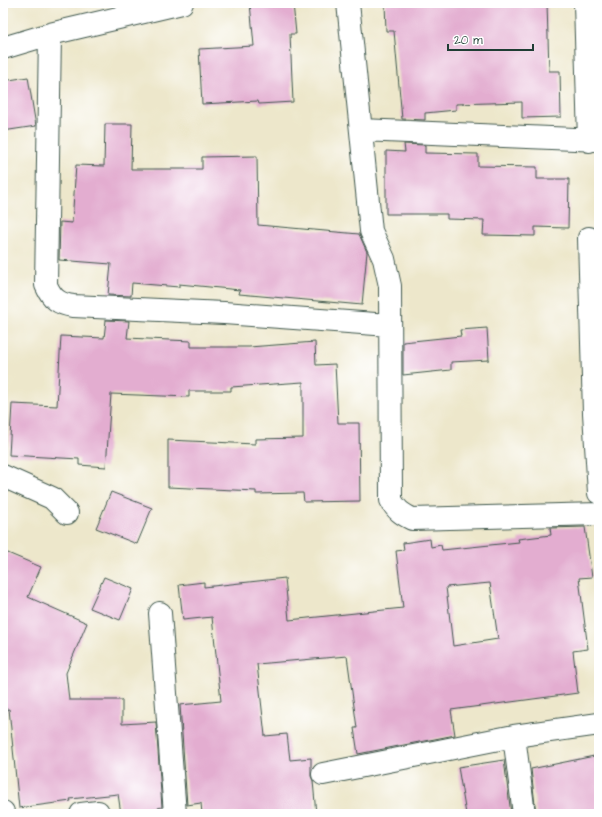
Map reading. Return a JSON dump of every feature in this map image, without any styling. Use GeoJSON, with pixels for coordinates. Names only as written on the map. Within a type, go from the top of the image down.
{"type":"FeatureCollection","features":[{"type":"Feature","properties":{"kind":"street"},"geometry":{"type":"LineString","coordinates":[[3,48],[50,34],[182,3]]}},
{"type":"Feature","properties":{"kind":"street"},"geometry":{"type":"LineString","coordinates":[[348,3],[371,231],[384,259],[389,275],[391,500],[400,513],[412,519],[599,514]]}},
{"type":"Feature","properties":{"kind":"street"},"geometry":{"type":"LineString","coordinates":[[361,130],[594,141],[585,3]]}},
{"type":"Feature","properties":{"kind":"street"},"geometry":{"type":"LineString","coordinates":[[50,34],[46,285],[53,298],[62,304],[73,306],[224,313],[390,326]]}},
{"type":"Feature","properties":{"kind":"street"},"geometry":{"type":"LineString","coordinates":[[589,238],[594,413],[599,493]]}},
{"type":"Feature","properties":{"kind":"street"},"geometry":{"type":"LineString","coordinates":[[3,476],[52,498],[67,513]]}},
{"type":"Feature","properties":{"kind":"street"},"geometry":{"type":"LineString","coordinates":[[160,613],[175,814]]}},
{"type":"Feature","properties":{"kind":"street"},"geometry":{"type":"LineString","coordinates":[[323,774],[514,736],[599,724]]}},
{"type":"Feature","properties":{"kind":"street"},"geometry":{"type":"LineString","coordinates":[[514,736],[524,814]]}},
{"type":"Feature","properties":{"kind":"street"},"geometry":{"type":"LineString","coordinates":[[81,814],[98,812],[99,814]]}},
{"type":"Feature","properties":{"kind":"building"},"geometry":{"type":"Polygon","coordinates":[[[250,3],[293,3],[296,34],[290,34],[293,102],[259,104],[258,101],[202,104],[199,49],[254,46],[250,3]]]}},
{"type":"Feature","properties":{"kind":"building"},"geometry":{"type":"Polygon","coordinates":[[[385,3],[547,3],[549,71],[560,71],[561,117],[522,118],[522,102],[456,104],[456,110],[425,113],[425,120],[402,119],[394,31],[386,31],[385,3]]]}},
{"type":"Feature","properties":{"kind":"building"},"geometry":{"type":"Polygon","coordinates":[[[28,77],[36,126],[3,131],[3,81],[28,77]]]}},
{"type":"Feature","properties":{"kind":"building"},"geometry":{"type":"Polygon","coordinates":[[[105,124],[132,124],[131,169],[202,169],[202,157],[257,156],[258,225],[359,234],[367,252],[362,305],[239,294],[240,290],[179,284],[179,287],[132,283],[131,296],[108,295],[111,264],[59,260],[60,222],[72,223],[76,165],[104,166],[105,124]]]}},
{"type":"Feature","properties":{"kind":"building"},"geometry":{"type":"Polygon","coordinates":[[[404,144],[425,145],[425,153],[478,154],[478,166],[537,167],[537,179],[569,179],[568,228],[535,227],[535,236],[483,235],[484,220],[447,219],[447,214],[386,214],[386,151],[405,152],[404,144]]]}},
{"type":"Feature","properties":{"kind":"building"},"geometry":{"type":"Polygon","coordinates":[[[106,320],[129,321],[127,338],[191,341],[191,347],[249,347],[315,342],[316,365],[335,364],[338,423],[359,423],[360,501],[304,502],[303,493],[256,494],[256,491],[168,487],[168,440],[255,444],[255,439],[303,438],[303,382],[231,387],[231,391],[189,391],[189,397],[111,394],[106,467],[79,465],[79,459],[9,455],[12,404],[57,406],[61,336],[104,338],[106,320]]]}},
{"type":"Feature","properties":{"kind":"building"},"geometry":{"type":"Polygon","coordinates":[[[487,328],[489,360],[451,362],[451,370],[403,375],[403,342],[461,336],[460,330],[487,328]]]}},
{"type":"Feature","properties":{"kind":"building"},"geometry":{"type":"Polygon","coordinates":[[[111,492],[152,508],[137,544],[96,528],[111,492]]]}},
{"type":"Feature","properties":{"kind":"building"},"geometry":{"type":"Polygon","coordinates":[[[585,527],[592,577],[579,578],[588,649],[573,651],[578,693],[451,710],[455,735],[358,754],[354,728],[357,728],[347,656],[257,664],[265,736],[287,734],[290,760],[311,758],[311,776],[313,781],[316,814],[202,814],[201,803],[187,805],[180,705],[221,701],[212,617],[183,620],[179,585],[204,582],[204,587],[285,578],[289,620],[403,608],[396,551],[404,550],[403,543],[430,539],[431,547],[441,545],[442,550],[519,542],[518,539],[551,535],[550,528],[585,527]],[[490,583],[446,587],[453,646],[498,639],[490,583]]]}},
{"type":"Feature","properties":{"kind":"building"},"geometry":{"type":"Polygon","coordinates":[[[3,551],[41,567],[28,597],[87,623],[66,673],[69,700],[122,700],[122,724],[156,722],[162,807],[158,808],[159,814],[121,814],[118,794],[70,799],[71,801],[19,808],[9,709],[3,710],[3,551]]]}},
{"type":"Feature","properties":{"kind":"building"},"geometry":{"type":"Polygon","coordinates":[[[104,577],[133,589],[120,620],[90,608],[104,577]]]}},
{"type":"Feature","properties":{"kind":"building"},"geometry":{"type":"Polygon","coordinates":[[[599,755],[599,814],[536,814],[531,769],[599,755]]]}},
{"type":"Feature","properties":{"kind":"building"},"geometry":{"type":"Polygon","coordinates":[[[504,760],[511,814],[466,814],[458,767],[504,760]]]}}]}
